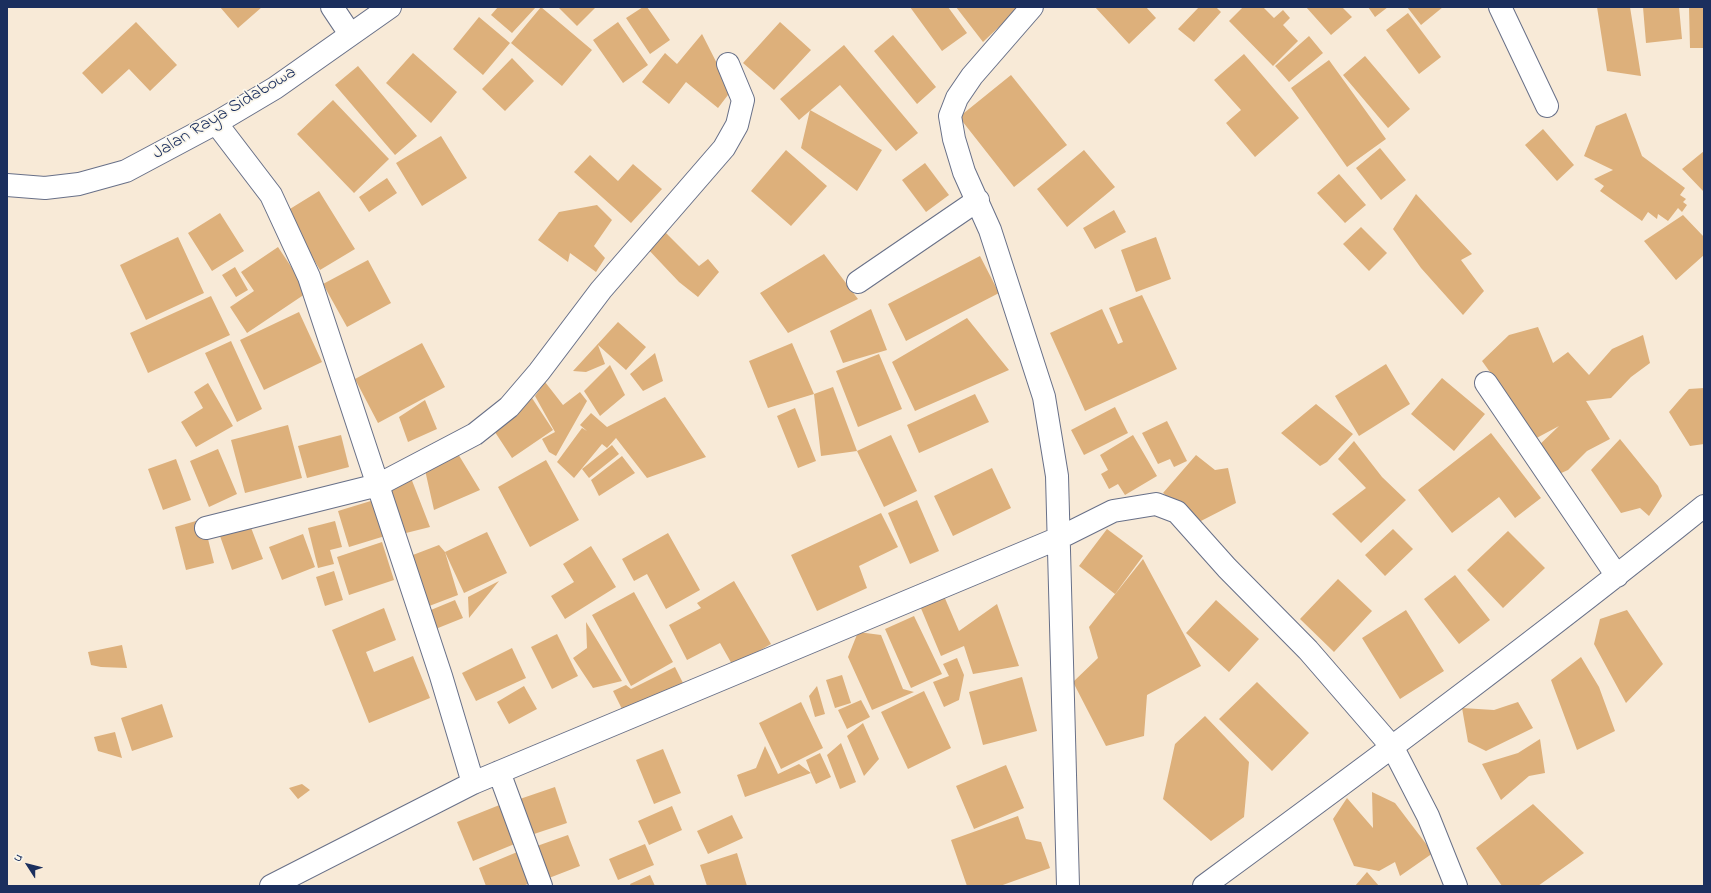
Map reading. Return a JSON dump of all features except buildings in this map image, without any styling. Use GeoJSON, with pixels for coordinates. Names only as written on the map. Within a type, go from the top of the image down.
{"type":"FeatureCollection","features":[{"type":"Feature","properties":{"kind":"main road"},"geometry":{"type":"LineString","coordinates":[[332,7],[350,34]]}},
{"type":"Feature","properties":{"kind":"main road","name":"Jalan Raya Sidabowa"},"geometry":{"type":"LineString","coordinates":[[7,185],[45,188],[79,184],[126,171],[216,123],[276,88],[390,7]]}},
{"type":"Feature","properties":{"kind":"main road"},"geometry":{"type":"LineString","coordinates":[[1032,7],[972,76],[957,98],[950,116],[954,139],[964,172],[978,200],[990,230],[1044,398],[1057,476],[1068,886]]}},
{"type":"Feature","properties":{"kind":"main road"},"geometry":{"type":"LineString","coordinates":[[1500,7],[1547,106]]}},
{"type":"Feature","properties":{"kind":"main road"},"geometry":{"type":"LineString","coordinates":[[206,528],[378,485],[475,434],[509,407],[539,372],[601,290],[724,148],[737,125],[743,100],[728,64]]}},
{"type":"Feature","properties":{"kind":"main road"},"geometry":{"type":"LineString","coordinates":[[216,123],[271,195],[309,277],[441,676],[473,783]]}},
{"type":"Feature","properties":{"kind":"main road"},"geometry":{"type":"LineString","coordinates":[[858,282],[978,200]]}},
{"type":"Feature","properties":{"kind":"main road"},"geometry":{"type":"LineString","coordinates":[[1486,383],[1617,576]]}},
{"type":"Feature","properties":{"kind":"main road"},"geometry":{"type":"LineString","coordinates":[[271,886],[473,783],[1059,538],[1113,512],[1156,504],[1177,512],[1227,568],[1308,650],[1393,748],[1428,816],[1456,886]]}},
{"type":"Feature","properties":{"kind":"main road"},"geometry":{"type":"LineString","coordinates":[[1204,886],[1393,748],[1617,576],[1704,506]]}},
{"type":"Feature","properties":{"kind":"main road"},"geometry":{"type":"LineString","coordinates":[[499,772],[541,886]]}}]}
